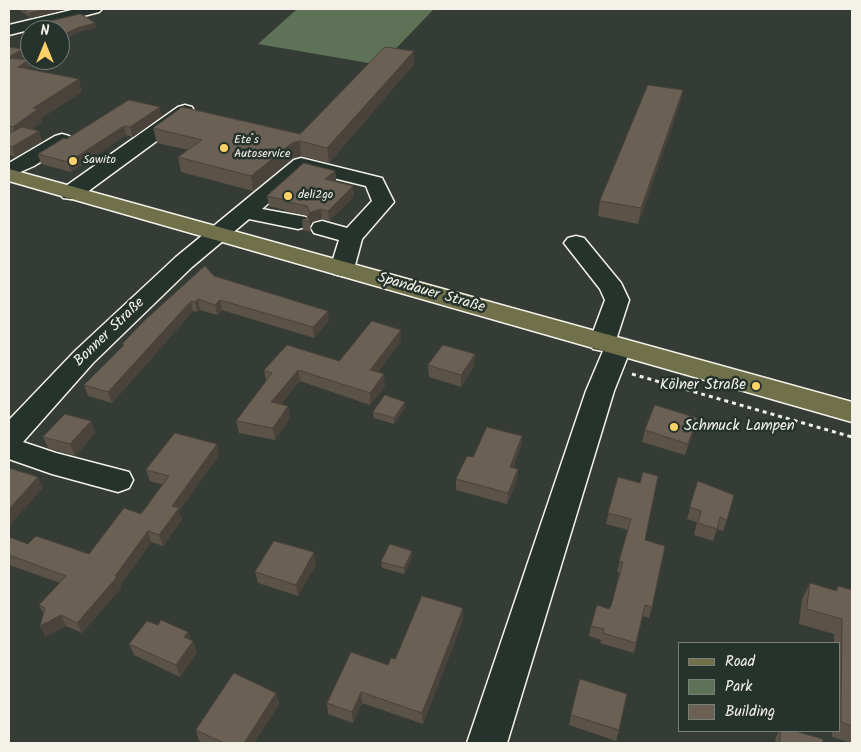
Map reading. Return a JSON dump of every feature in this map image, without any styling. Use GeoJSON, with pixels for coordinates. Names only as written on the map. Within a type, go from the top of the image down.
{"type":"FeatureCollection","features":[{"type":"Feature","properties":{"kind":"main road","name":"Spandauer Straße"},"geometry":{"type":"LineString","coordinates":[[9,175],[610,346],[852,412]]}},
{"type":"Feature","properties":{"kind":"street"},"geometry":{"type":"LineString","coordinates":[[9,30],[94,9]]}},
{"type":"Feature","properties":{"kind":"street"},"geometry":{"type":"LineString","coordinates":[[71,193],[185,110],[204,115]]}},
{"type":"Feature","properties":{"kind":"street"},"geometry":{"type":"LineString","coordinates":[[9,171],[62,140]]}},
{"type":"Feature","properties":{"kind":"street","name":"Bonner Straße"},"geometry":{"type":"LineString","coordinates":[[9,438],[84,357],[184,262],[301,164],[374,182],[383,202],[351,237]]}},
{"type":"Feature","properties":{"kind":"street"},"geometry":{"type":"LineString","coordinates":[[245,212],[298,222]]}},
{"type":"Feature","properties":{"kind":"street"},"geometry":{"type":"LineString","coordinates":[[322,228],[351,237],[342,269]]}},
{"type":"Feature","properties":{"kind":"street"},"geometry":{"type":"LineString","coordinates":[[487,743],[600,391],[610,346],[617,300],[612,288],[576,243]]}},
{"type":"Feature","properties":{"kind":"street"},"geometry":{"type":"LineString","coordinates":[[9,448],[52,463],[118,480]]}},
{"type":"Feature","properties":{"kind":"path"},"geometry":{"type":"LineString","coordinates":[[721,400],[852,437]]}},
{"type":"Feature","properties":{"kind":"green space"},"geometry":{"type":"Polygon","coordinates":[[[297,9],[434,9],[380,65],[258,44],[297,9]]]}},
{"type":"Feature","properties":{"kind":"building"},"geometry":{"type":"Polygon","coordinates":[[[23,9],[49,9],[29,13],[23,9]]]}},
{"type":"Feature","properties":{"kind":"building"},"geometry":{"type":"Polygon","coordinates":[[[81,14],[95,23],[70,32],[70,20],[56,20],[81,14]]]}},
{"type":"Feature","properties":{"kind":"building"},"geometry":{"type":"Polygon","coordinates":[[[9,47],[20,49],[20,51],[9,57],[9,47]]]}},
{"type":"Feature","properties":{"kind":"building"},"geometry":{"type":"Polygon","coordinates":[[[385,47],[414,51],[327,148],[300,141],[292,143],[251,176],[178,157],[202,140],[153,128],[182,107],[300,134],[385,47]]]}},
{"type":"Feature","properties":{"kind":"building"},"geometry":{"type":"Polygon","coordinates":[[[9,58],[20,59],[20,66],[18,67],[20,70],[33,70],[79,79],[33,108],[38,109],[13,127],[9,126],[9,58]]]}},
{"type":"Feature","properties":{"kind":"building"},"geometry":{"type":"Polygon","coordinates":[[[648,85],[683,90],[641,208],[600,201],[648,85]]]}},
{"type":"Feature","properties":{"kind":"building"},"geometry":{"type":"Polygon","coordinates":[[[129,100],[160,107],[130,127],[124,126],[68,162],[38,154],[64,138],[66,139],[129,100]]]}},
{"type":"Feature","properties":{"kind":"building"},"geometry":{"type":"Polygon","coordinates":[[[22,127],[39,131],[12,147],[9,146],[9,134],[22,127]]]}},
{"type":"Feature","properties":{"kind":"building"},"geometry":{"type":"Polygon","coordinates":[[[304,163],[335,171],[325,179],[353,186],[328,211],[321,209],[311,212],[308,217],[310,222],[302,220],[307,218],[310,213],[307,206],[267,196],[304,163]]]}},
{"type":"Feature","properties":{"kind":"building"},"geometry":{"type":"Polygon","coordinates":[[[205,266],[214,276],[328,311],[313,327],[220,300],[215,305],[198,299],[195,302],[191,301],[108,392],[84,385],[124,345],[122,344],[144,321],[205,266]]]}},
{"type":"Feature","properties":{"kind":"building"},"geometry":{"type":"Polygon","coordinates":[[[372,321],[401,330],[370,370],[384,374],[370,393],[298,370],[271,402],[288,406],[273,428],[236,421],[272,373],[264,370],[287,345],[339,361],[372,321]]]}},
{"type":"Feature","properties":{"kind":"building"},"geometry":{"type":"Polygon","coordinates":[[[443,345],[475,354],[461,375],[428,365],[443,345]]]}},
{"type":"Feature","properties":{"kind":"building"},"geometry":{"type":"Polygon","coordinates":[[[385,395],[405,402],[394,418],[373,412],[385,395]]]}},
{"type":"Feature","properties":{"kind":"building"},"geometry":{"type":"Polygon","coordinates":[[[655,405],[697,418],[688,444],[645,430],[655,405]]]}},
{"type":"Feature","properties":{"kind":"building"},"geometry":{"type":"Polygon","coordinates":[[[65,414],[91,421],[70,444],[43,437],[65,414]]]}},
{"type":"Feature","properties":{"kind":"building"},"geometry":{"type":"Polygon","coordinates":[[[487,427],[522,436],[510,467],[518,469],[508,493],[456,479],[467,456],[473,457],[487,427]]]}},
{"type":"Feature","properties":{"kind":"building"},"geometry":{"type":"Polygon","coordinates":[[[175,433],[217,444],[172,506],[179,508],[159,535],[148,531],[115,576],[117,577],[77,623],[61,615],[40,626],[45,608],[39,605],[66,576],[9,555],[9,537],[28,544],[36,536],[89,554],[124,508],[141,514],[169,476],[146,470],[175,433]]]}},
{"type":"Feature","properties":{"kind":"building"},"geometry":{"type":"Polygon","coordinates":[[[9,468],[38,477],[9,509],[9,468]]]}},
{"type":"Feature","properties":{"kind":"building"},"geometry":{"type":"Polygon","coordinates":[[[643,472],[658,476],[645,540],[665,546],[652,607],[645,605],[636,643],[603,633],[604,629],[591,626],[597,605],[609,609],[611,606],[623,562],[619,561],[631,519],[608,513],[618,477],[640,483],[643,472]]]}},
{"type":"Feature","properties":{"kind":"building"},"geometry":{"type":"Polygon","coordinates":[[[698,481],[734,495],[727,520],[720,517],[717,529],[698,523],[701,511],[690,507],[698,481]]]}},
{"type":"Feature","properties":{"kind":"building"},"geometry":{"type":"Polygon","coordinates":[[[274,541],[314,552],[296,585],[255,572],[274,541]]]}},
{"type":"Feature","properties":{"kind":"building"},"geometry":{"type":"Polygon","coordinates":[[[390,544],[412,551],[404,568],[381,562],[390,544]]]}},
{"type":"Feature","properties":{"kind":"building"},"geometry":{"type":"Polygon","coordinates":[[[810,583],[837,591],[838,586],[852,590],[852,726],[841,722],[842,619],[807,609],[810,583]]]}},
{"type":"Feature","properties":{"kind":"building"},"geometry":{"type":"Polygon","coordinates":[[[422,596],[463,608],[422,713],[361,692],[352,712],[327,703],[351,652],[388,665],[391,658],[395,659],[422,596]]]}},
{"type":"Feature","properties":{"kind":"building"},"geometry":{"type":"Polygon","coordinates":[[[161,620],[188,632],[184,637],[193,641],[176,665],[129,644],[147,621],[158,625],[161,620]]]}},
{"type":"Feature","properties":{"kind":"building"},"geometry":{"type":"Polygon","coordinates":[[[234,673],[276,693],[244,743],[224,743],[196,730],[234,673]]]}},
{"type":"Feature","properties":{"kind":"building"},"geometry":{"type":"Polygon","coordinates":[[[580,679],[627,694],[619,730],[571,715],[580,679]]]}},
{"type":"Feature","properties":{"kind":"building"},"geometry":{"type":"Polygon","coordinates":[[[781,732],[798,732],[823,739],[823,743],[780,743],[781,732]]]}},
{"type":"Feature","properties":{"kind":"place","name":"Ete´s Autoservice"},"geometry":{"type":"Point","coordinates":[224,148]}},
{"type":"Feature","properties":{"kind":"place","name":"Sawito"},"geometry":{"type":"Point","coordinates":[73,161]}},
{"type":"Feature","properties":{"kind":"place","name":"deli2go"},"geometry":{"type":"Point","coordinates":[288,196]}},
{"type":"Feature","properties":{"kind":"place","name":"Kölner Straße"},"geometry":{"type":"Point","coordinates":[756,386]}},
{"type":"Feature","properties":{"kind":"place","name":"Schmuck Lampen"},"geometry":{"type":"Point","coordinates":[674,427]}}]}
